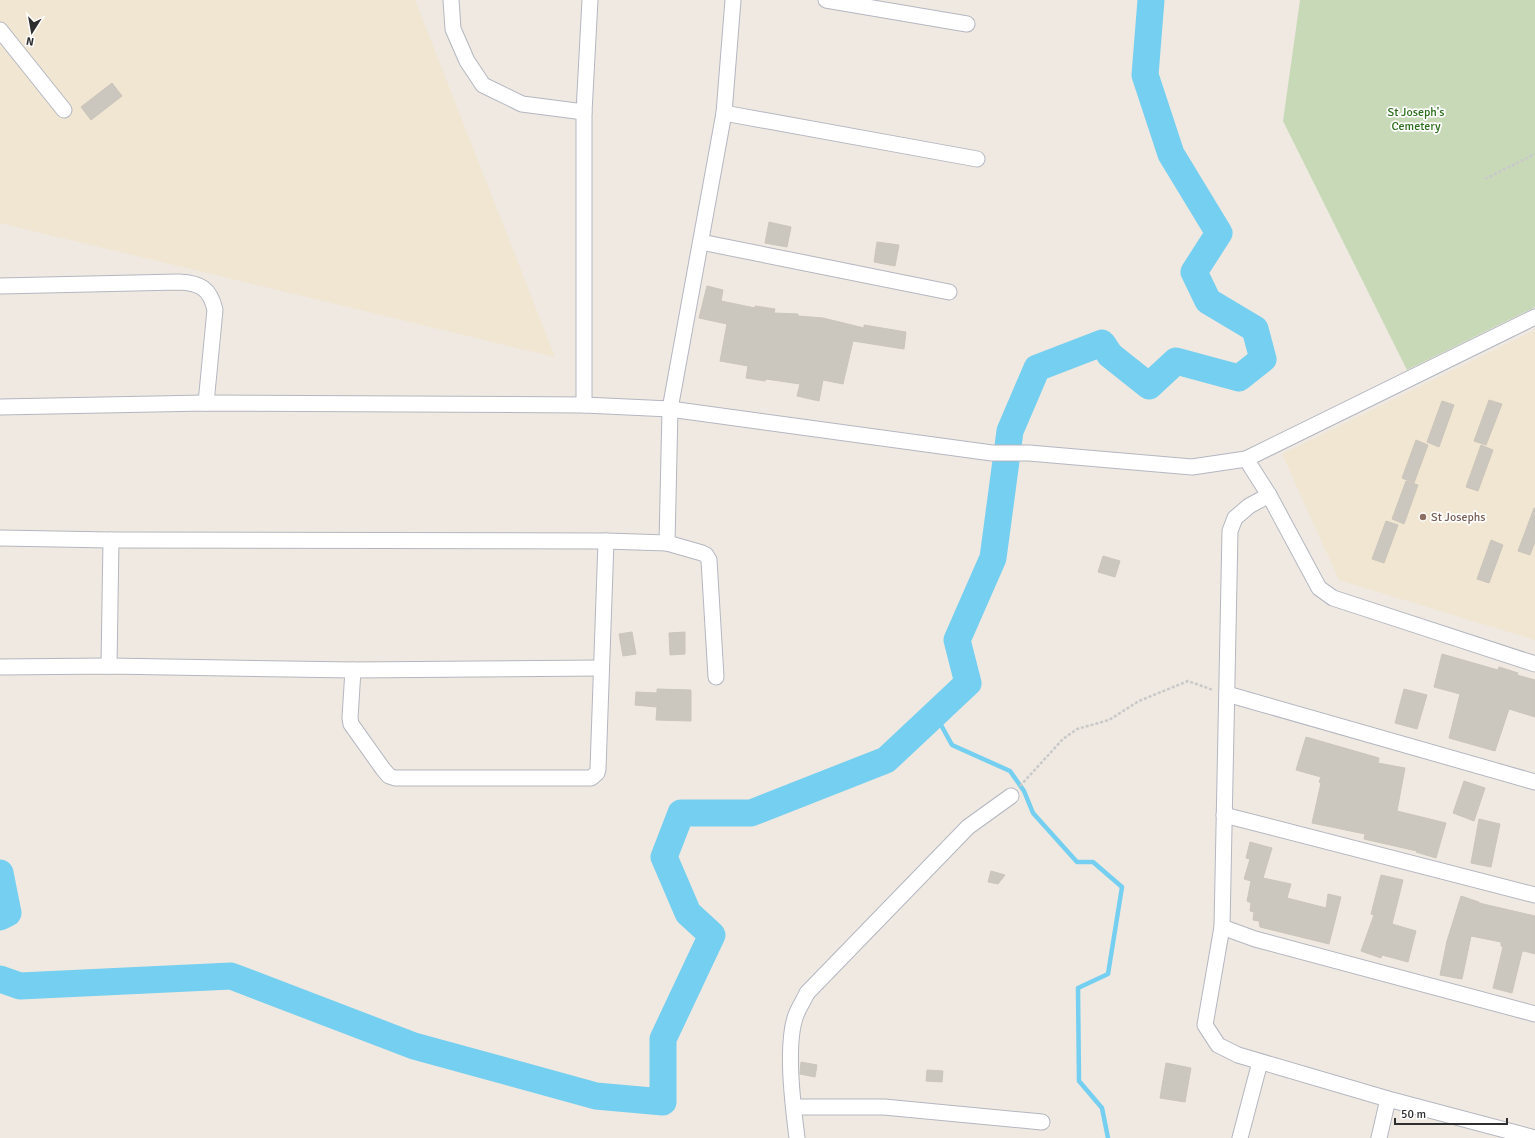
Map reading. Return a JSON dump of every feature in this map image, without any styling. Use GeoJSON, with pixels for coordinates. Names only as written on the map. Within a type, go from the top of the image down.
{"type":"FeatureCollection","features":[{"type":"Feature","properties":{"kind":"street"},"geometry":{"type":"LineString","coordinates":[[451,0],[453,29],[467,61],[483,85],[522,104],[584,112]]}},
{"type":"Feature","properties":{"kind":"street"},"geometry":{"type":"LineString","coordinates":[[584,405],[584,112],[590,0]]}},
{"type":"Feature","properties":{"kind":"street"},"geometry":{"type":"LineString","coordinates":[[667,543],[670,409],[724,112],[733,0]]}},
{"type":"Feature","properties":{"kind":"street"},"geometry":{"type":"LineString","coordinates":[[826,0],[967,24]]}},
{"type":"Feature","properties":{"kind":"street"},"geometry":{"type":"LineString","coordinates":[[0,30],[64,110]]}},
{"type":"Feature","properties":{"kind":"street"},"geometry":{"type":"LineString","coordinates":[[724,112],[976,159]]}},
{"type":"Feature","properties":{"kind":"street"},"geometry":{"type":"LineString","coordinates":[[701,242],[949,292]]}},
{"type":"Feature","properties":{"kind":"street"},"geometry":{"type":"LineString","coordinates":[[0,286],[179,282],[193,283],[203,288],[212,298],[215,310],[206,403]]}},
{"type":"Feature","properties":{"kind":"street"},"geometry":{"type":"LineString","coordinates":[[0,406],[206,403],[584,405],[670,409],[992,453],[1029,453],[1192,468],[1246,459],[1535,317]]}},
{"type":"Feature","properties":{"kind":"street"},"geometry":{"type":"LineString","coordinates":[[1246,459],[1269,495],[1320,588],[1333,598],[1535,664]]}},
{"type":"Feature","properties":{"kind":"street"},"geometry":{"type":"LineString","coordinates":[[1269,495],[1249,506],[1235,518],[1230,531],[1222,927],[1205,1025],[1218,1045],[1238,1055],[1388,1099],[1535,1138]]}},
{"type":"Feature","properties":{"kind":"street"},"geometry":{"type":"LineString","coordinates":[[0,538],[111,540],[606,541],[667,543],[702,553],[706,555],[709,560],[716,677]]}},
{"type":"Feature","properties":{"kind":"street"},"geometry":{"type":"LineString","coordinates":[[110,666],[111,540]]}},
{"type":"Feature","properties":{"kind":"street"},"geometry":{"type":"LineString","coordinates":[[353,670],[350,718],[351,724],[389,776],[395,778],[587,778],[594,776],[598,769],[606,541]]}},
{"type":"Feature","properties":{"kind":"street"},"geometry":{"type":"LineString","coordinates":[[0,667],[110,666],[353,670],[601,668]]}},
{"type":"Feature","properties":{"kind":"street"},"geometry":{"type":"LineString","coordinates":[[1227,694],[1535,782]]}},
{"type":"Feature","properties":{"kind":"street"},"geometry":{"type":"LineString","coordinates":[[796,1137],[795,1108],[791,1075],[792,1037],[796,1016],[807,993],[968,827],[1011,796]]}},
{"type":"Feature","properties":{"kind":"street"},"geometry":{"type":"LineString","coordinates":[[1224,815],[1535,895]]}},
{"type":"Feature","properties":{"kind":"street"},"geometry":{"type":"LineString","coordinates":[[1222,927],[1255,939],[1535,1014]]}},
{"type":"Feature","properties":{"kind":"street"},"geometry":{"type":"LineString","coordinates":[[1240,1138],[1260,1062]]}},
{"type":"Feature","properties":{"kind":"street"},"geometry":{"type":"LineString","coordinates":[[1379,1138],[1388,1099]]}},
{"type":"Feature","properties":{"kind":"street"},"geometry":{"type":"LineString","coordinates":[[795,1108],[884,1107],[1042,1122]]}},
{"type":"Feature","properties":{"kind":"path"},"geometry":{"type":"LineString","coordinates":[[1485,179],[1535,154]]}},
{"type":"Feature","properties":{"kind":"path"},"geometry":{"type":"LineString","coordinates":[[1024,782],[1063,739],[1077,729],[1109,720],[1139,701],[1188,682],[1227,694]]}},
{"type":"Feature","properties":{"kind":"shaded area"},"geometry":{"type":"Polygon","coordinates":[[[0,0],[415,0],[555,357],[0,223],[0,0]]]}},
{"type":"Feature","properties":{"kind":"shaded area","name":"St Josephs"},"geometry":{"type":"Polygon","coordinates":[[[1535,330],[1535,640],[1339,580],[1282,454],[1535,330]]]}},
{"type":"Feature","properties":{"kind":"green space","name":"St Joseph's Cemetery"},"geometry":{"type":"Polygon","coordinates":[[[1300,0],[1535,0],[1535,307],[1407,370],[1283,121],[1300,0]]]}},
{"type":"Feature","properties":{"kind":"building"},"geometry":{"type":"Polygon","coordinates":[[[112,83],[122,96],[91,120],[81,107],[112,83]]]}},
{"type":"Feature","properties":{"kind":"building"},"geometry":{"type":"Polygon","coordinates":[[[769,222],[791,227],[787,247],[765,243],[769,222]]]}},
{"type":"Feature","properties":{"kind":"building"},"geometry":{"type":"Polygon","coordinates":[[[877,242],[899,245],[895,266],[874,262],[877,242]]]}},
{"type":"Feature","properties":{"kind":"building"},"geometry":{"type":"Polygon","coordinates":[[[707,286],[723,290],[721,301],[755,308],[755,306],[775,309],[774,313],[798,314],[798,316],[823,318],[864,328],[864,325],[906,332],[904,349],[853,341],[843,384],[823,380],[819,401],[797,396],[800,384],[766,379],[765,381],[746,378],[748,366],[720,361],[727,324],[699,318],[707,286]]]}},
{"type":"Feature","properties":{"kind":"building"},"geometry":{"type":"Polygon","coordinates":[[[1489,400],[1502,404],[1486,445],[1474,441],[1489,400]]]}},
{"type":"Feature","properties":{"kind":"building"},"geometry":{"type":"Polygon","coordinates":[[[1442,401],[1454,405],[1439,447],[1427,442],[1442,401]]]}},
{"type":"Feature","properties":{"kind":"building"},"geometry":{"type":"Polygon","coordinates":[[[1416,440],[1428,445],[1414,483],[1402,478],[1416,440]]]}},
{"type":"Feature","properties":{"kind":"building"},"geometry":{"type":"Polygon","coordinates":[[[1481,445],[1493,450],[1478,491],[1466,487],[1481,445]]]}},
{"type":"Feature","properties":{"kind":"building"},"geometry":{"type":"Polygon","coordinates":[[[1406,481],[1418,485],[1404,524],[1392,519],[1406,481]]]}},
{"type":"Feature","properties":{"kind":"building"},"geometry":{"type":"Polygon","coordinates":[[[1534,508],[1535,542],[1530,555],[1518,551],[1534,508]]]}},
{"type":"Feature","properties":{"kind":"building"},"geometry":{"type":"Polygon","coordinates":[[[1386,521],[1398,525],[1384,563],[1372,559],[1386,521]]]}},
{"type":"Feature","properties":{"kind":"building"},"geometry":{"type":"Polygon","coordinates":[[[1491,540],[1503,545],[1489,583],[1477,579],[1491,540]]]}},
{"type":"Feature","properties":{"kind":"building"},"geometry":{"type":"Polygon","coordinates":[[[1103,556],[1120,561],[1115,577],[1098,572],[1103,556]]]}},
{"type":"Feature","properties":{"kind":"building"},"geometry":{"type":"Polygon","coordinates":[[[632,632],[636,654],[623,656],[619,634],[632,632]]]}},
{"type":"Feature","properties":{"kind":"building"},"geometry":{"type":"Polygon","coordinates":[[[685,632],[685,654],[670,655],[669,633],[685,632]]]}},
{"type":"Feature","properties":{"kind":"building"},"geometry":{"type":"Polygon","coordinates":[[[1442,654],[1498,670],[1499,667],[1518,673],[1517,675],[1535,680],[1535,717],[1509,709],[1495,751],[1449,738],[1460,694],[1434,687],[1442,654]]]}},
{"type":"Feature","properties":{"kind":"building"},"geometry":{"type":"Polygon","coordinates":[[[657,689],[691,690],[691,721],[656,720],[657,707],[635,705],[636,692],[657,693],[657,689]]]}},
{"type":"Feature","properties":{"kind":"building"},"geometry":{"type":"Polygon","coordinates":[[[1404,689],[1427,695],[1417,729],[1395,723],[1404,689]]]}},
{"type":"Feature","properties":{"kind":"building"},"geometry":{"type":"Polygon","coordinates":[[[1306,737],[1379,758],[1378,763],[1405,768],[1397,811],[1446,823],[1436,858],[1416,852],[1417,851],[1364,839],[1365,834],[1312,823],[1321,777],[1296,770],[1306,737]]]}},
{"type":"Feature","properties":{"kind":"building"},"geometry":{"type":"Polygon","coordinates":[[[1464,781],[1485,788],[1474,821],[1453,813],[1464,781]]]}},
{"type":"Feature","properties":{"kind":"building"},"geometry":{"type":"Polygon","coordinates":[[[1479,819],[1500,824],[1491,867],[1471,863],[1479,819]]]}},
{"type":"Feature","properties":{"kind":"building"},"geometry":{"type":"Polygon","coordinates":[[[1250,842],[1272,848],[1263,878],[1291,884],[1287,898],[1326,908],[1328,894],[1341,897],[1329,944],[1260,927],[1259,921],[1253,920],[1254,912],[1250,911],[1251,903],[1247,901],[1251,881],[1244,879],[1250,859],[1246,858],[1250,842]]]}},
{"type":"Feature","properties":{"kind":"building"},"geometry":{"type":"Polygon","coordinates":[[[991,871],[1005,875],[998,884],[988,882],[991,871]]]}},
{"type":"Feature","properties":{"kind":"building"},"geometry":{"type":"Polygon","coordinates":[[[1381,875],[1403,880],[1392,924],[1416,931],[1408,962],[1382,955],[1381,958],[1361,951],[1374,915],[1371,914],[1381,875]]]}},
{"type":"Feature","properties":{"kind":"building"},"geometry":{"type":"Polygon","coordinates":[[[1461,896],[1479,903],[1535,916],[1535,954],[1524,951],[1522,952],[1512,993],[1493,988],[1503,947],[1501,946],[1501,942],[1471,936],[1462,979],[1440,975],[1447,941],[1461,896]]]}},
{"type":"Feature","properties":{"kind":"building"},"geometry":{"type":"Polygon","coordinates":[[[801,1062],[817,1065],[815,1077],[800,1074],[801,1062]]]}},
{"type":"Feature","properties":{"kind":"building"},"geometry":{"type":"Polygon","coordinates":[[[1166,1063],[1191,1068],[1185,1102],[1160,1098],[1166,1063]]]}},
{"type":"Feature","properties":{"kind":"building"},"geometry":{"type":"Polygon","coordinates":[[[927,1070],[943,1071],[942,1082],[926,1081],[927,1070]]]}},
{"type":"Feature","properties":{"kind":"waterway"},"geometry":{"type":"LineString","coordinates":[[0,979],[20,986],[231,976],[414,1046],[596,1096],[663,1102],[663,1039],[712,935],[688,913],[664,857],[681,813],[751,813],[886,760],[968,683],[957,640],[993,558],[1010,431],[1037,368],[1102,343],[1110,355],[1149,386],[1176,361],[1239,378],[1263,359],[1255,329],[1208,301],[1194,272],[1219,233],[1171,154],[1145,75],[1151,0]]}},
{"type":"Feature","properties":{"kind":"waterway"},"geometry":{"type":"LineString","coordinates":[[935,714],[952,745],[1010,771],[1024,791],[1033,813],[1077,862],[1093,862],[1122,887],[1108,974],[1078,988],[1079,1081],[1102,1108],[1108,1138]]}},
{"type":"Feature","properties":{"kind":"waterway"},"geometry":{"type":"LineString","coordinates":[[0,873],[8,913],[0,917]]}},
{"type":"Feature","properties":{"kind":"place","name":"St Josephs"},"geometry":{"type":"Point","coordinates":[1423,517]}}]}
